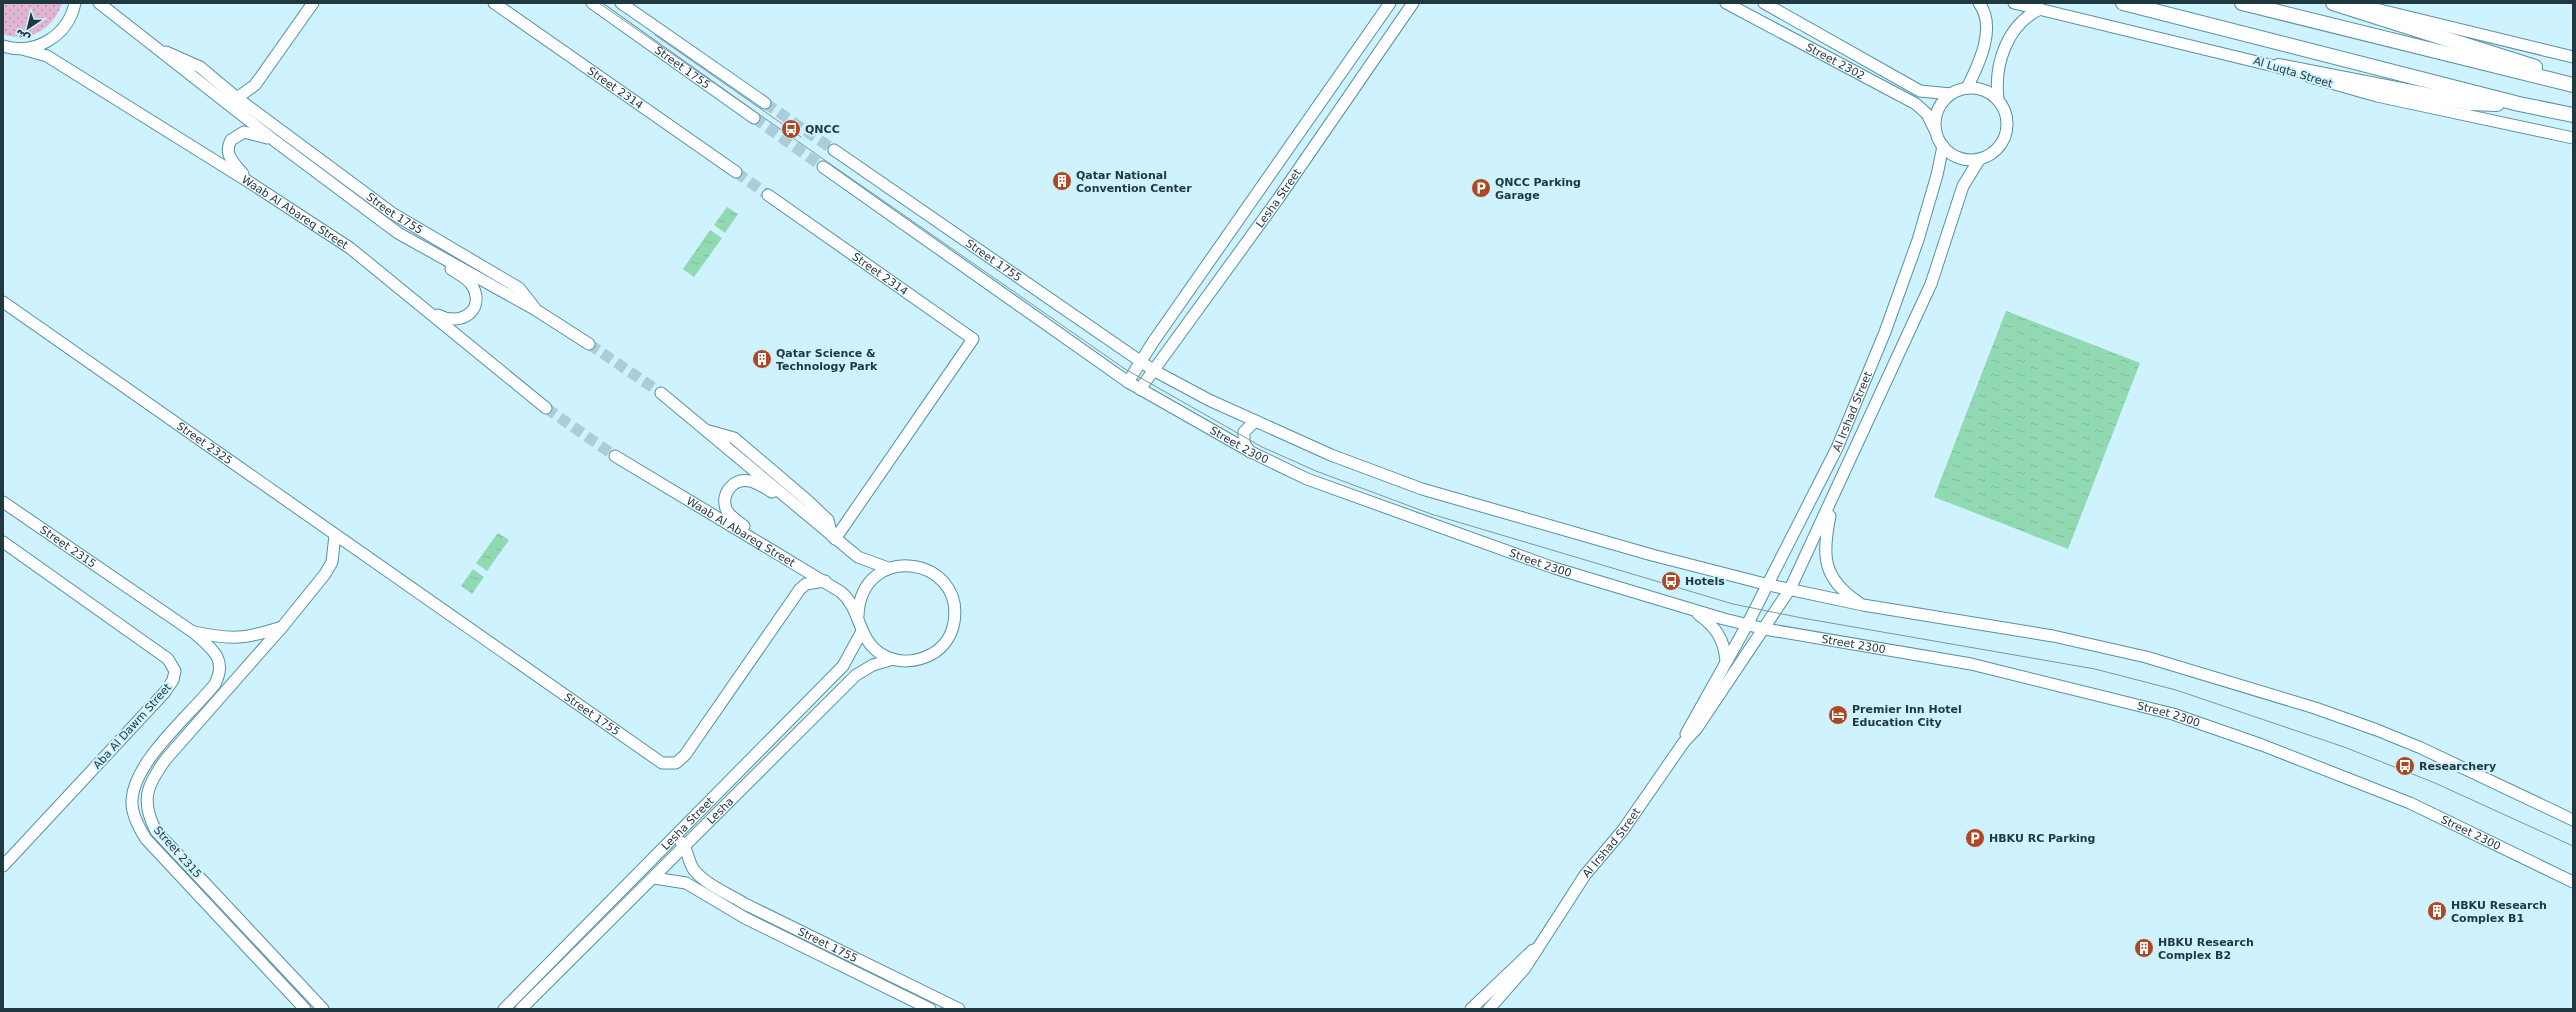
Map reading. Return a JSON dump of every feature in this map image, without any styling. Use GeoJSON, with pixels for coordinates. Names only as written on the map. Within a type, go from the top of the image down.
{"type":"FeatureCollection","features":[{"type":"Feature","properties":{"kind":"main road","name":"Al Luqta Street"},"geometry":{"type":"LineString","coordinates":[[2123,3],[2518,104],[2573,115]]}},
{"type":"Feature","properties":{"kind":"main road"},"geometry":{"type":"LineString","coordinates":[[2242,3],[2573,85]]}},
{"type":"Feature","properties":{"kind":"main road"},"geometry":{"type":"LineString","coordinates":[[2334,3],[2573,80]]}},
{"type":"Feature","properties":{"kind":"main road"},"geometry":{"type":"LineString","coordinates":[[2279,66],[2468,103],[2518,104]]}},
{"type":"Feature","properties":{"kind":"street"},"geometry":{"type":"LineString","coordinates":[[5,48],[22,49],[42,44],[60,32],[72,15],[75,3]]}},
{"type":"Feature","properties":{"kind":"street"},"geometry":{"type":"LineString","coordinates":[[99,3],[275,141],[331,183],[470,282],[475,296],[471,310],[455,320],[446,319],[420,305]]}},
{"type":"Feature","properties":{"kind":"street"},"geometry":{"type":"LineString","coordinates":[[237,98],[255,85],[313,3]]}},
{"type":"Feature","properties":{"kind":"street","name":"Street 2314"},"geometry":{"type":"LineString","coordinates":[[494,3],[736,172]]}},
{"type":"Feature","properties":{"kind":"street","name":"Street 1755"},"geometry":{"type":"LineString","coordinates":[[592,3],[754,118]]}},
{"type":"Feature","properties":{"kind":"street","name":"Street 1755"},"geometry":{"type":"LineString","coordinates":[[621,3],[765,102]]}},
{"type":"Feature","properties":{"kind":"street","name":"Lesha Street"},"geometry":{"type":"LineString","coordinates":[[1128,382],[1140,361],[1390,3]]}},
{"type":"Feature","properties":{"kind":"street","name":"Lesha Street"},"geometry":{"type":"LineString","coordinates":[[1140,389],[1274,204],[1413,3]]}},
{"type":"Feature","properties":{"kind":"street","name":"Street 2302"},"geometry":{"type":"LineString","coordinates":[[1726,3],[1916,104],[1927,114],[1935,130]]}},
{"type":"Feature","properties":{"kind":"street","name":"Street 2302"},"geometry":{"type":"LineString","coordinates":[[1764,3],[1916,89],[1932,94],[1950,94]]}},
{"type":"Feature","properties":{"kind":"street"},"geometry":{"type":"LineString","coordinates":[[1967,88],[1979,60],[1987,30],[1986,16],[1979,3]]}},
{"type":"Feature","properties":{"kind":"street","name":"Al Luqta Street"},"geometry":{"type":"LineString","coordinates":[[2014,3],[2279,66],[2328,84],[2377,96],[2573,138]]}},
{"type":"Feature","properties":{"kind":"street"},"geometry":{"type":"LineString","coordinates":[[2351,3],[2573,57]]}},
{"type":"Feature","properties":{"kind":"street"},"geometry":{"type":"LineString","coordinates":[[1998,99],[1984,90],[1967,88],[1950,94],[1938,110],[1935,130],[1943,146],[1959,158],[1979,160],[1998,149],[2008,130],[2006,114],[1998,99],[1998,73],[2009,36],[2022,20],[2040,9]]}},
{"type":"Feature","properties":{"kind":"street","name":"Street 1755"},"geometry":{"type":"LineString","coordinates":[[156,48],[196,65],[237,98],[256,110],[392,213],[519,288],[536,310]]}},
{"type":"Feature","properties":{"kind":"street","name":"Waab Al Abareq Street"},"geometry":{"type":"LineString","coordinates":[[22,49],[47,56],[249,182],[350,248],[546,408]]}},
{"type":"Feature","properties":{"kind":"street"},"geometry":{"type":"LineString","coordinates":[[255,85],[253,98],[256,110]]}},
{"type":"Feature","properties":{"kind":"street"},"geometry":{"type":"LineString","coordinates":[[249,182],[229,157],[228,148],[231,140],[244,132],[275,141]]}},
{"type":"Feature","properties":{"kind":"street","name":"Al Irshad Street"},"geometry":{"type":"LineString","coordinates":[[1684,742],[1688,729],[1747,625],[1837,448],[1882,339],[1918,240],[1938,175],[1943,146]]}},
{"type":"Feature","properties":{"kind":"street","name":"Street 1755"},"geometry":{"type":"LineString","coordinates":[[834,150],[1153,370]]}},
{"type":"Feature","properties":{"kind":"street"},"geometry":{"type":"LineString","coordinates":[[318,158],[331,183]]}},
{"type":"Feature","properties":{"kind":"street","name":"Al Irshad Street"},"geometry":{"type":"LineString","coordinates":[[1489,1009],[1525,968],[1584,875],[1623,830],[1684,742],[1697,728],[1765,629],[1790,589],[1834,498],[1931,284],[1963,186],[1979,160]]}},
{"type":"Feature","properties":{"kind":"street","name":"Street 1755"},"geometry":{"type":"LineString","coordinates":[[823,167],[1140,389]]}},
{"type":"Feature","properties":{"kind":"street","name":"Street 2314"},"geometry":{"type":"LineString","coordinates":[[768,195],[973,339],[852,515]]}},
{"type":"Feature","properties":{"kind":"street"},"geometry":{"type":"LineString","coordinates":[[414,243],[536,310],[589,344]]}},
{"type":"Feature","properties":{"kind":"street","name":"Street 2325"},"geometry":{"type":"LineString","coordinates":[[3,302],[335,535]]}},
{"type":"Feature","properties":{"kind":"street"},"geometry":{"type":"LineString","coordinates":[[1153,370],[1257,422],[1331,455],[1422,489],[1652,555],[1768,585],[1863,606],[2053,636],[2146,657],[2315,708],[2377,730],[2421,748],[2573,820]]}},
{"type":"Feature","properties":{"kind":"street","name":"Street 2300"},"geometry":{"type":"LineString","coordinates":[[1140,389],[1251,452],[1307,479],[1385,509],[1554,568],[1747,625],[1971,664],[2152,708],[2262,745],[2410,803],[2573,882]]}},
{"type":"Feature","properties":{"kind":"street"},"geometry":{"type":"LineString","coordinates":[[661,393],[797,506],[833,538],[858,557],[888,568]]}},
{"type":"Feature","properties":{"kind":"street"},"geometry":{"type":"LineString","coordinates":[[1251,452],[1246,448],[1243,438],[1247,427],[1257,422]]}},
{"type":"Feature","properties":{"kind":"street"},"geometry":{"type":"LineString","coordinates":[[708,431],[734,438],[808,500],[828,520],[833,538]]}},
{"type":"Feature","properties":{"kind":"street","name":"Waab Al Abareq Street"},"geometry":{"type":"LineString","coordinates":[[615,456],[769,548],[796,567],[825,581],[848,598],[858,616]]}},
{"type":"Feature","properties":{"kind":"street"},"geometry":{"type":"LineString","coordinates":[[769,548],[728,512],[725,499],[729,489],[737,482],[749,481],[797,506]]}},
{"type":"Feature","properties":{"kind":"street","name":"Al Irshad Street"},"geometry":{"type":"LineString","coordinates":[[1834,498],[1824,545],[1828,569],[1841,589],[1863,606]]}},
{"type":"Feature","properties":{"kind":"street","name":"Street 2315"},"geometry":{"type":"LineString","coordinates":[[3,502],[193,632],[218,657],[221,672],[215,684],[153,755],[139,774],[132,801],[136,821],[146,839],[305,1009]]}},
{"type":"Feature","properties":{"kind":"street"},"geometry":{"type":"LineString","coordinates":[[828,520],[839,521],[852,515]]}},
{"type":"Feature","properties":{"kind":"street"},"geometry":{"type":"LineString","coordinates":[[833,538],[852,515]]}},
{"type":"Feature","properties":{"kind":"street","name":"Street 1755"},"geometry":{"type":"LineString","coordinates":[[335,535],[657,760],[667,764],[676,763],[685,755],[800,589]]}},
{"type":"Feature","properties":{"kind":"street","name":"Street 2315"},"geometry":{"type":"LineString","coordinates":[[323,1009],[156,830],[147,810],[147,791],[162,764],[283,626],[330,566],[335,535]]}},
{"type":"Feature","properties":{"kind":"street","name":"Aba Al Dawm Street"},"geometry":{"type":"LineString","coordinates":[[3,542],[168,659],[175,671],[173,680],[165,692],[3,866]]}},
{"type":"Feature","properties":{"kind":"street"},"geometry":{"type":"LineString","coordinates":[[909,565],[920,567],[939,577],[948,589],[954,611],[953,627],[949,637],[935,653],[915,661],[893,659],[874,649],[862,631],[858,616],[858,606],[865,588],[875,576],[888,568],[909,565]]}},
{"type":"Feature","properties":{"kind":"street"},"geometry":{"type":"LineString","coordinates":[[796,567],[802,576],[800,589]]}},
{"type":"Feature","properties":{"kind":"street"},"geometry":{"type":"LineString","coordinates":[[800,589],[806,584],[825,581]]}},
{"type":"Feature","properties":{"kind":"street"},"geometry":{"type":"LineString","coordinates":[[1692,610],[1718,632],[1725,647],[1726,661]]}},
{"type":"Feature","properties":{"kind":"street","name":"Street 2315"},"geometry":{"type":"LineString","coordinates":[[193,632],[230,639],[252,636],[283,626]]}},
{"type":"Feature","properties":{"kind":"street","name":"Lesha Street"},"geometry":{"type":"LineString","coordinates":[[504,1009],[843,666],[862,631]]}},
{"type":"Feature","properties":{"kind":"street","name":"Lesha"},"geometry":{"type":"LineString","coordinates":[[521,1009],[654,878],[856,674],[873,665],[893,659]]}},
{"type":"Feature","properties":{"kind":"street","name":"Street 1755"},"geometry":{"type":"LineString","coordinates":[[675,836],[685,846],[695,872],[713,885],[745,904],[959,1009]]}},
{"type":"Feature","properties":{"kind":"street","name":"Street 1755"},"geometry":{"type":"LineString","coordinates":[[654,878],[686,883],[745,918],[930,1009]]}},
{"type":"Feature","properties":{"kind":"street","name":"Al Irshad Street"},"geometry":{"type":"LineString","coordinates":[[1471,1009],[1540,943]]}},
{"type":"Feature","properties":{"kind":"shaded area"},"geometry":{"type":"Polygon","coordinates":[[[3,3],[62,3],[53,20],[39,32],[22,37],[13,37],[3,34],[3,3]]]}},
{"type":"Feature","properties":{"kind":"water"},"geometry":{"type":"Polygon","coordinates":[[[727,207],[738,214],[725,233],[714,225],[727,207]]]}},
{"type":"Feature","properties":{"kind":"water"},"geometry":{"type":"Polygon","coordinates":[[[710,230],[722,238],[694,277],[683,269],[710,230]]]}},
{"type":"Feature","properties":{"kind":"water"},"geometry":{"type":"Polygon","coordinates":[[[2006,311],[2140,363],[2068,549],[1934,497],[2006,311]]]}},
{"type":"Feature","properties":{"kind":"water"},"geometry":{"type":"Polygon","coordinates":[[[498,533],[509,540],[487,571],[476,563],[498,533]]]}},
{"type":"Feature","properties":{"kind":"water"},"geometry":{"type":"Polygon","coordinates":[[[473,569],[484,577],[472,594],[461,586],[473,569]]]}},
{"type":"Feature","properties":{"kind":"tunnel"},"geometry":{"type":"LineString","coordinates":[[765,103],[834,150]]}},
{"type":"Feature","properties":{"kind":"tunnel"},"geometry":{"type":"LineString","coordinates":[[754,118],[823,167]]}},
{"type":"Feature","properties":{"kind":"tunnel"},"geometry":{"type":"LineString","coordinates":[[736,172],[768,195]]}},
{"type":"Feature","properties":{"kind":"tunnel"},"geometry":{"type":"LineString","coordinates":[[589,344],[661,393]]}},
{"type":"Feature","properties":{"kind":"tunnel"},"geometry":{"type":"LineString","coordinates":[[546,408],[615,456]]}},
{"type":"Feature","properties":{"kind":"tram line"},"geometry":{"type":"LineString","coordinates":[[599,3],[1125,369],[1262,447],[1316,471],[1431,514],[1733,604],[1802,618],[2095,669],[2176,690],[2344,747],[2435,783],[2573,846]]}},
{"type":"Feature","properties":{"kind":"tram line"},"geometry":{"type":"LineString","coordinates":[[655,35],[801,137]]}},
{"type":"Feature","properties":{"kind":"place","name":"QNCC"},"geometry":{"type":"Point","coordinates":[791,129]}},
{"type":"Feature","properties":{"kind":"place","name":"Qatar National Convention Center"},"geometry":{"type":"Point","coordinates":[1062,181]}},
{"type":"Feature","properties":{"kind":"place","name":"QNCC Parking Garage"},"geometry":{"type":"Point","coordinates":[1481,188]}},
{"type":"Feature","properties":{"kind":"place","name":"Qatar Science & Technology Park"},"geometry":{"type":"Point","coordinates":[762,359]}},
{"type":"Feature","properties":{"kind":"place","name":"Hotels"},"geometry":{"type":"Point","coordinates":[1671,581]}},
{"type":"Feature","properties":{"kind":"place","name":"Premier Inn Hotel Education City"},"geometry":{"type":"Point","coordinates":[1838,715]}},
{"type":"Feature","properties":{"kind":"place","name":"Researchery"},"geometry":{"type":"Point","coordinates":[2405,766]}},
{"type":"Feature","properties":{"kind":"place","name":"HBKU RC Parking"},"geometry":{"type":"Point","coordinates":[1975,838]}},
{"type":"Feature","properties":{"kind":"place","name":"HBKU Research Complex B1"},"geometry":{"type":"Point","coordinates":[2437,911]}},
{"type":"Feature","properties":{"kind":"place","name":"HBKU Research Complex B2"},"geometry":{"type":"Point","coordinates":[2144,948]}}]}
